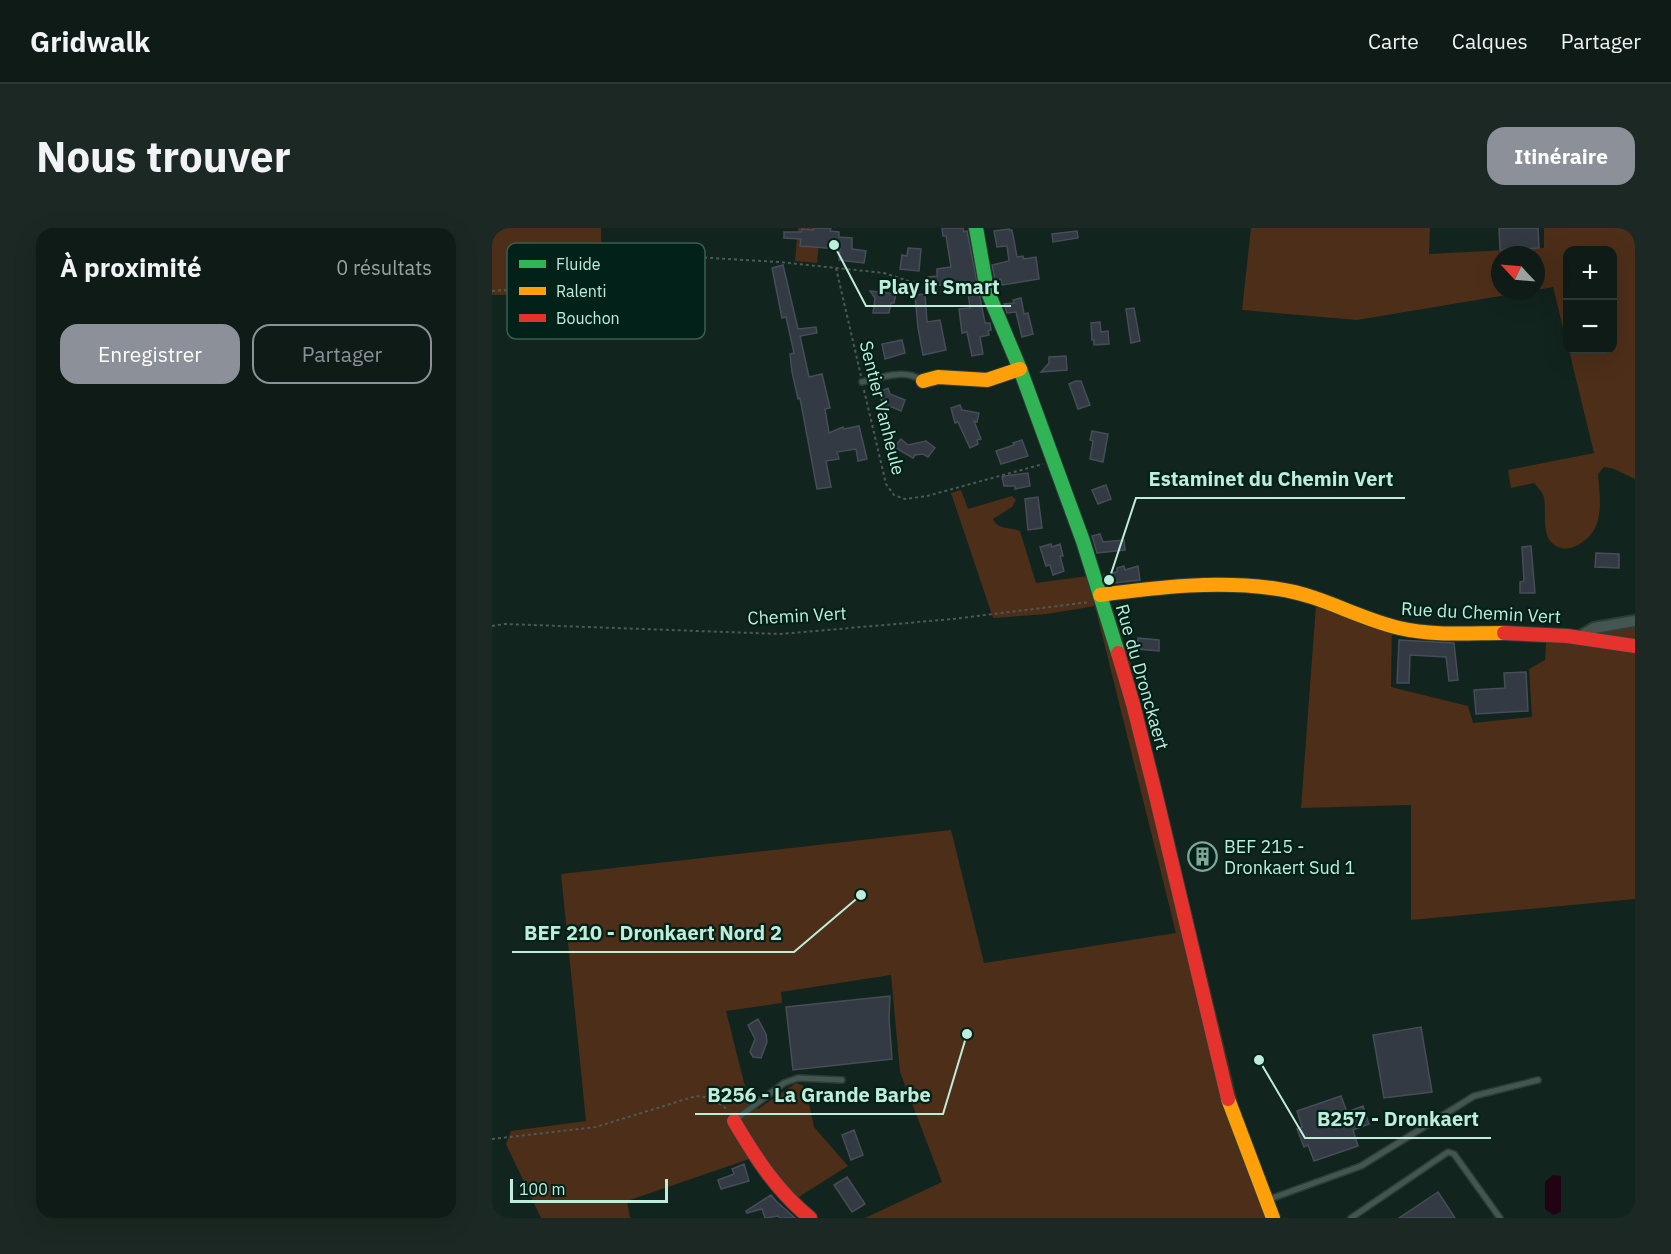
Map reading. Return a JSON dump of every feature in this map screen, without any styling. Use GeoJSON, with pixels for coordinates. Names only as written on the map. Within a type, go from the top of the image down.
{"type":"FeatureCollection","features":[{"type":"Feature","properties":{"kind":"main road","name":"Rue du Dronckaert"},"geometry":{"type":"LineString","coordinates":[[976,228],[984,279],[989,295],[1020,369],[1101,597],[1149,764],[1233,1130],[1264,1218]]}},
{"type":"Feature","properties":{"kind":"main road"},"geometry":{"type":"LineString","coordinates":[[923,381],[938,377],[987,380],[1020,369]]}},
{"type":"Feature","properties":{"kind":"main road","name":"Rue du Chemin Vert"},"geometry":{"type":"LineString","coordinates":[[1101,597],[1201,585],[1242,585],[1304,594],[1371,620],[1407,630],[1447,633],[1525,633],[1635,646]]}},
{"type":"Feature","properties":{"kind":"main road","name":"Rue du Dronckaert"},"geometry":{"type":"LineString","coordinates":[[1222,1080],[1233,1115],[1273,1218]]}},
{"type":"Feature","properties":{"kind":"main road"},"geometry":{"type":"LineString","coordinates":[[734,1121],[771,1182],[810,1218]]}},
{"type":"Feature","properties":{"kind":"street","name":"Rue du Chemin Vert"},"geometry":{"type":"LineString","coordinates":[[1579,638],[1594,628],[1635,621]]}},
{"type":"Feature","properties":{"kind":"lane"},"geometry":{"type":"LineString","coordinates":[[862,382],[906,374],[916,376],[923,381]]}},
{"type":"Feature","properties":{"kind":"lane"},"geometry":{"type":"LineString","coordinates":[[734,1121],[784,1083],[798,1078],[842,1080]]}},
{"type":"Feature","properties":{"kind":"lane"},"geometry":{"type":"LineString","coordinates":[[1266,1200],[1361,1166],[1474,1096],[1538,1080]]}},
{"type":"Feature","properties":{"kind":"lane"},"geometry":{"type":"LineString","coordinates":[[1351,1218],[1448,1152],[1454,1154],[1500,1218]]}},
{"type":"Feature","properties":{"kind":"path"},"geometry":{"type":"LineString","coordinates":[[705,258],[779,262],[884,273],[943,292],[974,296],[989,295]]}},
{"type":"Feature","properties":{"kind":"path","name":"Sentier Vanheule"},"geometry":{"type":"LineString","coordinates":[[836,268],[886,484],[894,495],[905,499],[927,496],[1054,461]]}},
{"type":"Feature","properties":{"kind":"path"},"geometry":{"type":"LineString","coordinates":[[492,291],[507,290]]}},
{"type":"Feature","properties":{"kind":"path","name":"Chemin Vert"},"geometry":{"type":"LineString","coordinates":[[492,626],[505,624],[781,634],[994,614],[1101,597]]}},
{"type":"Feature","properties":{"kind":"path"},"geometry":{"type":"LineString","coordinates":[[492,1139],[604,1125],[696,1096],[707,1096],[721,1104]]}},
{"type":"Feature","properties":{"kind":"shaded area"},"geometry":{"type":"Polygon","coordinates":[[[492,228],[601,228],[601,243],[507,243],[507,295],[492,295],[492,228]]]}},
{"type":"Feature","properties":{"kind":"shaded area"},"geometry":{"type":"Polygon","coordinates":[[[798,228],[820,228],[817,263],[795,261],[798,228]]]}},
{"type":"Feature","properties":{"kind":"shaded area"},"geometry":{"type":"Polygon","coordinates":[[[1251,228],[1430,228],[1429,254],[1491,251],[1491,298],[1357,320],[1242,310],[1251,228]]]}},
{"type":"Feature","properties":{"kind":"shaded area"},"geometry":{"type":"Polygon","coordinates":[[[1544,228],[1635,228],[1635,479],[1604,467],[1598,474],[1600,504],[1597,523],[1587,539],[1570,548],[1556,546],[1548,537],[1544,498],[1534,483],[1511,488],[1508,470],[1594,453],[1570,354],[1617,354],[1617,246],[1563,246],[1563,328],[1553,287],[1545,288],[1544,228]]]}},
{"type":"Feature","properties":{"kind":"shaded area"},"geometry":{"type":"Polygon","coordinates":[[[961,490],[968,509],[1012,496],[1016,500],[1012,507],[993,519],[1001,527],[1020,531],[1036,583],[1088,576],[1095,606],[1047,614],[993,618],[951,493],[961,490]]]}},
{"type":"Feature","properties":{"kind":"shaded area"},"geometry":{"type":"Polygon","coordinates":[[[1240,580],[1392,623],[1391,687],[1468,706],[1473,723],[1532,717],[1529,669],[1545,660],[1547,631],[1606,630],[1635,625],[1635,899],[1411,920],[1411,805],[1301,808],[1316,605],[1271,594],[1201,591],[1240,580]]]}},
{"type":"Feature","properties":{"kind":"shaded area"},"geometry":{"type":"Polygon","coordinates":[[[1111,603],[1130,661],[1244,1127],[1279,1218],[865,1218],[942,1182],[900,1072],[891,975],[781,992],[782,1003],[726,1011],[748,1098],[758,1109],[796,1083],[802,1085],[806,1090],[814,1127],[848,1166],[797,1198],[761,1155],[627,1201],[630,1218],[541,1218],[506,1144],[511,1131],[586,1121],[561,874],[951,830],[984,963],[1176,933],[1095,606],[1111,603]]]}},
{"type":"Feature","properties":{"kind":"shaded area"},"geometry":{"type":"Polygon","coordinates":[[[1553,1175],[1561,1176],[1561,1212],[1553,1215],[1545,1209],[1545,1182],[1553,1175]]]}},
{"type":"Feature","properties":{"kind":"building"},"geometry":{"type":"Polygon","coordinates":[[[814,228],[831,228],[830,231],[839,232],[839,237],[852,238],[852,249],[866,251],[864,263],[839,260],[840,249],[800,246],[801,239],[784,238],[784,232],[801,232],[802,229],[813,230],[814,228]]]}},
{"type":"Feature","properties":{"kind":"building"},"geometry":{"type":"Polygon","coordinates":[[[942,228],[963,228],[964,232],[967,231],[985,323],[990,323],[991,330],[988,331],[989,335],[980,337],[983,354],[972,356],[967,332],[962,333],[959,309],[970,308],[968,292],[943,290],[944,285],[928,286],[928,277],[937,276],[937,269],[951,267],[946,236],[943,236],[942,228]]]}},
{"type":"Feature","properties":{"kind":"building"},"geometry":{"type":"Polygon","coordinates":[[[1499,228],[1538,228],[1539,246],[1500,246],[1499,228]]]}},
{"type":"Feature","properties":{"kind":"building"},"geometry":{"type":"Polygon","coordinates":[[[1012,230],[1017,257],[1023,256],[1024,259],[1036,257],[1039,279],[1002,285],[1001,279],[995,280],[992,265],[1009,261],[1007,246],[997,247],[994,231],[1012,230]]]}},
{"type":"Feature","properties":{"kind":"building"},"geometry":{"type":"Polygon","coordinates":[[[1077,231],[1078,238],[1053,242],[1052,234],[1077,231]]]}},
{"type":"Feature","properties":{"kind":"building"},"geometry":{"type":"Polygon","coordinates":[[[908,248],[921,249],[919,271],[900,269],[902,255],[907,256],[908,248]]]}},
{"type":"Feature","properties":{"kind":"building"},"geometry":{"type":"Polygon","coordinates":[[[783,265],[798,329],[816,327],[817,333],[800,336],[809,377],[822,374],[830,408],[825,409],[829,433],[843,427],[844,429],[859,426],[867,459],[858,461],[856,449],[837,452],[839,459],[826,461],[831,487],[817,489],[800,398],[798,399],[792,372],[790,354],[794,353],[786,317],[782,318],[772,268],[783,265]]]}},
{"type":"Feature","properties":{"kind":"building"},"geometry":{"type":"Polygon","coordinates":[[[870,291],[896,294],[889,313],[873,313],[875,298],[870,291]]]}},
{"type":"Feature","properties":{"kind":"building"},"geometry":{"type":"Polygon","coordinates":[[[925,294],[927,322],[940,320],[946,350],[923,355],[915,295],[925,294]]]}},
{"type":"Feature","properties":{"kind":"building"},"geometry":{"type":"Polygon","coordinates":[[[1021,298],[1024,314],[1028,313],[1033,334],[1022,337],[1016,312],[1007,313],[1004,304],[1014,303],[1013,300],[1021,298]]]}},
{"type":"Feature","properties":{"kind":"building"},"geometry":{"type":"Polygon","coordinates":[[[1134,308],[1140,341],[1131,343],[1126,309],[1134,308]]]}},
{"type":"Feature","properties":{"kind":"building"},"geometry":{"type":"Polygon","coordinates":[[[1100,322],[1101,332],[1108,331],[1109,344],[1094,345],[1091,323],[1100,322]]]}},
{"type":"Feature","properties":{"kind":"building"},"geometry":{"type":"Polygon","coordinates":[[[902,340],[905,353],[885,359],[882,344],[902,340]]]}},
{"type":"Feature","properties":{"kind":"building"},"geometry":{"type":"Polygon","coordinates":[[[1066,356],[1067,370],[1041,372],[1049,363],[1049,357],[1066,356]]]}},
{"type":"Feature","properties":{"kind":"building"},"geometry":{"type":"Polygon","coordinates":[[[1081,381],[1090,405],[1078,409],[1069,384],[1081,381]]]}},
{"type":"Feature","properties":{"kind":"building"},"geometry":{"type":"Polygon","coordinates":[[[888,388],[890,394],[905,400],[901,411],[892,407],[884,410],[879,392],[888,388]]]}},
{"type":"Feature","properties":{"kind":"building"},"geometry":{"type":"Polygon","coordinates":[[[960,405],[962,410],[979,413],[977,422],[974,421],[981,439],[977,440],[978,444],[970,448],[958,422],[955,423],[951,408],[960,405]]]}},
{"type":"Feature","properties":{"kind":"building"},"geometry":{"type":"Polygon","coordinates":[[[1092,431],[1108,434],[1103,462],[1090,459],[1092,431]]]}},
{"type":"Feature","properties":{"kind":"building"},"geometry":{"type":"Polygon","coordinates":[[[901,439],[908,445],[926,441],[935,448],[928,457],[923,454],[915,455],[913,458],[894,447],[901,439]]]}},
{"type":"Feature","properties":{"kind":"building"},"geometry":{"type":"Polygon","coordinates":[[[1022,440],[1028,456],[1001,464],[996,451],[1022,440]]]}},
{"type":"Feature","properties":{"kind":"building"},"geometry":{"type":"Polygon","coordinates":[[[1028,473],[1030,486],[1015,489],[1015,486],[1004,486],[1002,477],[1028,473]]]}},
{"type":"Feature","properties":{"kind":"building"},"geometry":{"type":"Polygon","coordinates":[[[1106,485],[1111,499],[1098,504],[1092,490],[1106,485]]]}},
{"type":"Feature","properties":{"kind":"building"},"geometry":{"type":"Polygon","coordinates":[[[1038,497],[1042,528],[1028,530],[1025,499],[1038,497]]]}},
{"type":"Feature","properties":{"kind":"building"},"geometry":{"type":"Polygon","coordinates":[[[1100,534],[1103,542],[1124,540],[1125,550],[1097,553],[1092,536],[1100,534]]]}},
{"type":"Feature","properties":{"kind":"building"},"geometry":{"type":"Polygon","coordinates":[[[1051,544],[1052,547],[1060,544],[1064,571],[1053,575],[1050,565],[1046,566],[1040,547],[1051,544]]]}},
{"type":"Feature","properties":{"kind":"building"},"geometry":{"type":"Polygon","coordinates":[[[1531,546],[1535,593],[1520,593],[1520,582],[1524,581],[1522,547],[1531,546]]]}},
{"type":"Feature","properties":{"kind":"building"},"geometry":{"type":"Polygon","coordinates":[[[1596,553],[1619,554],[1619,568],[1595,567],[1596,553]]]}},
{"type":"Feature","properties":{"kind":"building"},"geometry":{"type":"Polygon","coordinates":[[[1124,566],[1125,570],[1138,566],[1140,580],[1106,584],[1104,575],[1117,572],[1117,568],[1124,566]]]}},
{"type":"Feature","properties":{"kind":"building"},"geometry":{"type":"Polygon","coordinates":[[[1138,638],[1159,640],[1159,651],[1137,649],[1138,638]]]}},
{"type":"Feature","properties":{"kind":"building"},"geometry":{"type":"Polygon","coordinates":[[[1399,640],[1454,643],[1458,680],[1449,681],[1446,657],[1410,655],[1409,683],[1397,683],[1399,640]]]}},
{"type":"Feature","properties":{"kind":"building"},"geometry":{"type":"Polygon","coordinates":[[[1526,672],[1528,711],[1476,714],[1474,690],[1505,688],[1504,673],[1526,672]]]}},
{"type":"Feature","properties":{"kind":"building"},"geometry":{"type":"Polygon","coordinates":[[[890,996],[892,1059],[793,1070],[786,1007],[890,996]]]}},
{"type":"Feature","properties":{"kind":"building"},"geometry":{"type":"Polygon","coordinates":[[[758,1019],[766,1034],[767,1042],[761,1058],[753,1057],[750,1052],[755,1039],[748,1025],[758,1019]]]}},
{"type":"Feature","properties":{"kind":"building"},"geometry":{"type":"Polygon","coordinates":[[[1421,1027],[1432,1092],[1384,1098],[1373,1035],[1421,1027]]]}},
{"type":"Feature","properties":{"kind":"building"},"geometry":{"type":"Polygon","coordinates":[[[1341,1096],[1347,1112],[1363,1106],[1369,1124],[1353,1130],[1358,1146],[1314,1161],[1308,1145],[1304,1147],[1297,1129],[1302,1127],[1297,1111],[1341,1096]]]}},
{"type":"Feature","properties":{"kind":"building"},"geometry":{"type":"Polygon","coordinates":[[[854,1130],[863,1155],[851,1160],[842,1135],[854,1130]]]}},
{"type":"Feature","properties":{"kind":"building"},"geometry":{"type":"Polygon","coordinates":[[[744,1164],[749,1181],[721,1189],[718,1180],[734,1174],[732,1169],[744,1164]]]}},
{"type":"Feature","properties":{"kind":"building"},"geometry":{"type":"Polygon","coordinates":[[[847,1177],[865,1204],[852,1212],[834,1185],[847,1177]]]}},
{"type":"Feature","properties":{"kind":"building"},"geometry":{"type":"Polygon","coordinates":[[[1438,1192],[1455,1218],[1399,1218],[1438,1192]]]}},
{"type":"Feature","properties":{"kind":"building"},"geometry":{"type":"Polygon","coordinates":[[[771,1195],[795,1218],[778,1216],[765,1218],[762,1209],[747,1213],[746,1211],[771,1195]]]}},
{"type":"Feature","properties":{"kind":"traffic: fast"},"geometry":{"type":"LineString","coordinates":[[976,228],[987,290],[1020,369],[1083,541],[1118,653]]}},
{"type":"Feature","properties":{"kind":"traffic: slow"},"geometry":{"type":"LineString","coordinates":[[923,381],[938,377],[987,380],[1020,369]]}},
{"type":"Feature","properties":{"kind":"traffic: slow"},"geometry":{"type":"LineString","coordinates":[[1100,595],[1189,586],[1256,586],[1309,596],[1384,624],[1412,631],[1451,634],[1504,633]]}},
{"type":"Feature","properties":{"kind":"traffic: slow"},"geometry":{"type":"LineString","coordinates":[[1228,1099],[1273,1218]]}},
{"type":"Feature","properties":{"kind":"traffic: jam"},"geometry":{"type":"LineString","coordinates":[[1504,633],[1567,636],[1635,646]]}},
{"type":"Feature","properties":{"kind":"traffic: jam"},"geometry":{"type":"LineString","coordinates":[[1118,653],[1155,792],[1228,1099]]}},
{"type":"Feature","properties":{"kind":"traffic: jam"},"geometry":{"type":"LineString","coordinates":[[734,1121],[768,1173],[787,1197],[810,1218]]}},
{"type":"Feature","properties":{"kind":"place","name":"Play it Smart"},"geometry":{"type":"Point","coordinates":[834,245]}},
{"type":"Feature","properties":{"kind":"place","name":"Estaminet du Chemin Vert"},"geometry":{"type":"Point","coordinates":[1109,580]}},
{"type":"Feature","properties":{"kind":"place","name":"BEF 215 - Dronkaert Sud 1"},"geometry":{"type":"Point","coordinates":[1203,857]}},
{"type":"Feature","properties":{"kind":"place","name":"BEF 210 - Dronkaert Nord 2"},"geometry":{"type":"Point","coordinates":[861,895]}},
{"type":"Feature","properties":{"kind":"place","name":"B256 - La Grande Barbe"},"geometry":{"type":"Point","coordinates":[967,1034]}},
{"type":"Feature","properties":{"kind":"place","name":"B257 - Dronkaert"},"geometry":{"type":"Point","coordinates":[1259,1060]}}]}
